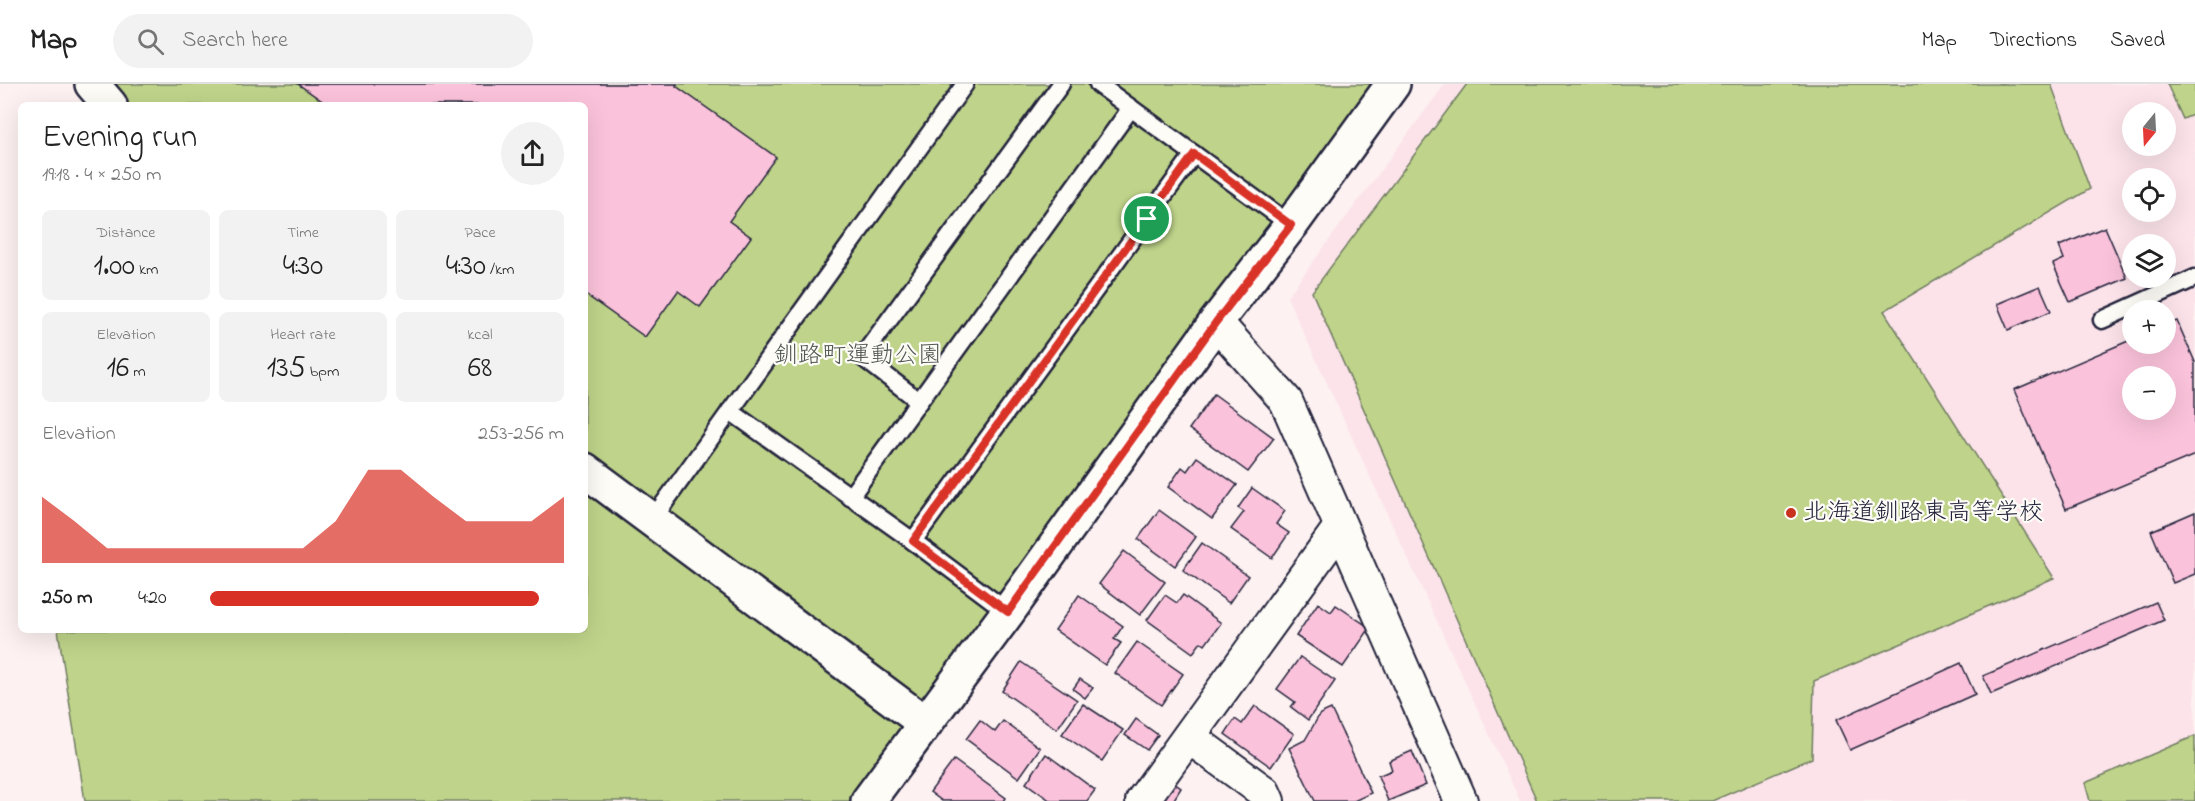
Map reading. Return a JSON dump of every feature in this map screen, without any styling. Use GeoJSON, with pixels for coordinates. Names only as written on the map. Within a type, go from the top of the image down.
{"type":"FeatureCollection","features":[{"type":"Feature","properties":{"kind":"street"},"geometry":{"type":"LineString","coordinates":[[92,84],[107,102]]}},
{"type":"Feature","properties":{"kind":"street"},"geometry":{"type":"LineString","coordinates":[[868,801],[1008,612],[1216,322],[1291,225],[1393,84]]}},
{"type":"Feature","properties":{"kind":"street"},"geometry":{"type":"LineString","coordinates":[[1216,322],[1286,401],[1461,801]]}},
{"type":"Feature","properties":{"kind":"street"},"geometry":{"type":"LineString","coordinates":[[588,473],[925,723]]}},
{"type":"Feature","properties":{"kind":"street"},"geometry":{"type":"LineString","coordinates":[[1142,801],[1340,527]]}},
{"type":"Feature","properties":{"kind":"street"},"geometry":{"type":"LineString","coordinates":[[1189,737],[1264,792],[1268,801]]}},
{"type":"Feature","properties":{"kind":"lane"},"geometry":{"type":"LineString","coordinates":[[652,520],[964,84]]}},
{"type":"Feature","properties":{"kind":"lane"},"geometry":{"type":"LineString","coordinates":[[919,401],[862,357],[1061,84]]}},
{"type":"Feature","properties":{"kind":"lane"},"geometry":{"type":"LineString","coordinates":[[1098,84],[1291,225]]}},
{"type":"Feature","properties":{"kind":"lane"},"geometry":{"type":"LineString","coordinates":[[850,496],[1131,108]]}},
{"type":"Feature","properties":{"kind":"lane"},"geometry":{"type":"LineString","coordinates":[[913,541],[1194,154]]}},
{"type":"Feature","properties":{"kind":"lane"},"geometry":{"type":"LineString","coordinates":[[2102,320],[2195,278]]}},
{"type":"Feature","properties":{"kind":"lane"},"geometry":{"type":"LineString","coordinates":[[730,411],[913,541],[1008,612]]}},
{"type":"Feature","properties":{"kind":"shaded area","name":"北海道釧路東高等学校"},"geometry":{"type":"Polygon","coordinates":[[[1445,84],[2195,84],[2195,801],[1520,801],[1287,297],[1445,84]]]}},
{"type":"Feature","properties":{"kind":"green space","name":"釧路町運動公園"},"geometry":{"type":"Polygon","coordinates":[[[92,84],[1393,84],[868,801],[85,801],[58,633],[588,633],[588,102],[107,102],[92,84]]]}},
{"type":"Feature","properties":{"kind":"green space","name":"北海道釧路東高等学校"},"geometry":{"type":"Polygon","coordinates":[[[1467,84],[2051,84],[2090,189],[1884,311],[2054,578],[1814,681],[1812,758],[1712,801],[1537,801],[1312,292],[1467,84]]]}},
{"type":"Feature","properties":{"kind":"green space"},"geometry":{"type":"Polygon","coordinates":[[[2167,84],[2195,84],[2195,114],[2183,119],[2167,84]]]}},
{"type":"Feature","properties":{"kind":"green space"},"geometry":{"type":"Polygon","coordinates":[[[2195,736],[2195,801],[2090,801],[2085,783],[2195,736]]]}},
{"type":"Feature","properties":{"kind":"building"},"geometry":{"type":"Polygon","coordinates":[[[298,84],[677,84],[676,86],[776,157],[729,221],[751,237],[700,307],[678,291],[645,337],[588,296],[588,102],[322,101],[298,84]]]}},
{"type":"Feature","properties":{"kind":"building"},"geometry":{"type":"Polygon","coordinates":[[[2105,227],[2122,266],[2122,280],[2070,302],[2053,264],[2064,259],[2059,246],[2105,227]]]}},
{"type":"Feature","properties":{"kind":"building"},"geometry":{"type":"Polygon","coordinates":[[[2040,286],[2051,311],[2008,330],[1997,304],[2040,286]]]}},
{"type":"Feature","properties":{"kind":"building"},"geometry":{"type":"Polygon","coordinates":[[[2177,321],[2195,362],[2195,455],[2066,509],[2014,390],[2122,344],[2122,354],[2176,354],[2177,321]]]}},
{"type":"Feature","properties":{"kind":"building"},"geometry":{"type":"Polygon","coordinates":[[[1214,394],[1274,438],[1248,472],[1189,429],[1214,394]]]}},
{"type":"Feature","properties":{"kind":"building"},"geometry":{"type":"Polygon","coordinates":[[[1197,457],[1237,485],[1212,519],[1168,487],[1182,467],[1187,471],[1197,457]]]}},
{"type":"Feature","properties":{"kind":"building"},"geometry":{"type":"Polygon","coordinates":[[[1252,488],[1285,511],[1276,524],[1289,533],[1272,558],[1231,529],[1244,512],[1238,508],[1252,488]]]}},
{"type":"Feature","properties":{"kind":"building"},"geometry":{"type":"Polygon","coordinates":[[[1159,510],[1196,537],[1175,566],[1138,539],[1159,510]]]}},
{"type":"Feature","properties":{"kind":"building"},"geometry":{"type":"Polygon","coordinates":[[[2195,512],[2195,574],[2173,583],[2151,531],[2195,512]]]}},
{"type":"Feature","properties":{"kind":"building"},"geometry":{"type":"Polygon","coordinates":[[[1202,543],[1248,576],[1229,603],[1183,570],[1202,543]]]}},
{"type":"Feature","properties":{"kind":"building"},"geometry":{"type":"Polygon","coordinates":[[[1124,551],[1165,582],[1140,615],[1099,584],[1124,551]]]}},
{"type":"Feature","properties":{"kind":"building"},"geometry":{"type":"Polygon","coordinates":[[[1079,595],[1123,626],[1114,639],[1121,643],[1105,665],[1055,630],[1079,595]]]}},
{"type":"Feature","properties":{"kind":"building"},"geometry":{"type":"Polygon","coordinates":[[[1165,595],[1177,603],[1183,595],[1221,623],[1205,645],[1201,642],[1193,653],[1147,620],[1165,595]]]}},
{"type":"Feature","properties":{"kind":"building"},"geometry":{"type":"Polygon","coordinates":[[[2156,602],[2164,620],[1991,694],[1983,676],[2156,602]]]}},
{"type":"Feature","properties":{"kind":"building"},"geometry":{"type":"Polygon","coordinates":[[[1318,603],[1331,612],[1336,605],[1370,628],[1343,667],[1296,636],[1318,603]]]}},
{"type":"Feature","properties":{"kind":"building"},"geometry":{"type":"Polygon","coordinates":[[[1137,642],[1183,674],[1161,705],[1115,673],[1137,642]]]}},
{"type":"Feature","properties":{"kind":"building"},"geometry":{"type":"Polygon","coordinates":[[[1300,657],[1335,681],[1308,720],[1291,707],[1295,702],[1277,689],[1300,657]]]}},
{"type":"Feature","properties":{"kind":"building"},"geometry":{"type":"Polygon","coordinates":[[[1021,662],[1077,700],[1057,729],[1002,691],[1021,662]]]}},
{"type":"Feature","properties":{"kind":"building"},"geometry":{"type":"Polygon","coordinates":[[[1961,663],[1975,694],[1850,750],[1836,720],[1961,663]]]}},
{"type":"Feature","properties":{"kind":"building"},"geometry":{"type":"Polygon","coordinates":[[[1080,679],[1093,688],[1085,698],[1073,689],[1080,679]]]}},
{"type":"Feature","properties":{"kind":"building"},"geometry":{"type":"Polygon","coordinates":[[[1083,704],[1123,730],[1102,761],[1062,734],[1083,704]]]}},
{"type":"Feature","properties":{"kind":"building"},"geometry":{"type":"Polygon","coordinates":[[[1255,706],[1294,734],[1271,767],[1225,734],[1235,719],[1242,724],[1255,706]]]}},
{"type":"Feature","properties":{"kind":"building"},"geometry":{"type":"Polygon","coordinates":[[[1331,709],[1371,793],[1354,801],[1315,801],[1289,748],[1305,740],[1320,714],[1331,709]]]}},
{"type":"Feature","properties":{"kind":"building"},"geometry":{"type":"Polygon","coordinates":[[[1136,719],[1158,735],[1147,750],[1125,735],[1136,719]]]}},
{"type":"Feature","properties":{"kind":"building"},"geometry":{"type":"Polygon","coordinates":[[[980,720],[995,732],[1003,721],[1040,748],[1019,778],[966,739],[980,720]]]}},
{"type":"Feature","properties":{"kind":"building"},"geometry":{"type":"Polygon","coordinates":[[[1412,751],[1426,785],[1388,801],[1378,776],[1392,770],[1389,761],[1412,751]]]}},
{"type":"Feature","properties":{"kind":"building"},"geometry":{"type":"Polygon","coordinates":[[[1046,754],[1095,790],[1087,801],[1051,801],[1026,783],[1046,754]]]}},
{"type":"Feature","properties":{"kind":"building"},"geometry":{"type":"Polygon","coordinates":[[[954,760],[1006,798],[1004,801],[942,801],[930,792],[954,760]]]}},
{"type":"Feature","properties":{"kind":"building"},"geometry":{"type":"Polygon","coordinates":[[[1174,783],[1181,788],[1173,801],[1162,801],[1174,783]]]}},
{"type":"Feature","properties":{"kind":"place","name":"北海道釧路東高等学校"},"geometry":{"type":"Point","coordinates":[1791,513]}},
{"type":"Feature","properties":{"kind":"route"},"geometry":{"type":"LineString","coordinates":[[1194,154],[1291,225],[1216,322],[1008,612],[913,541],[1147,219],[1194,154]]}}]}
